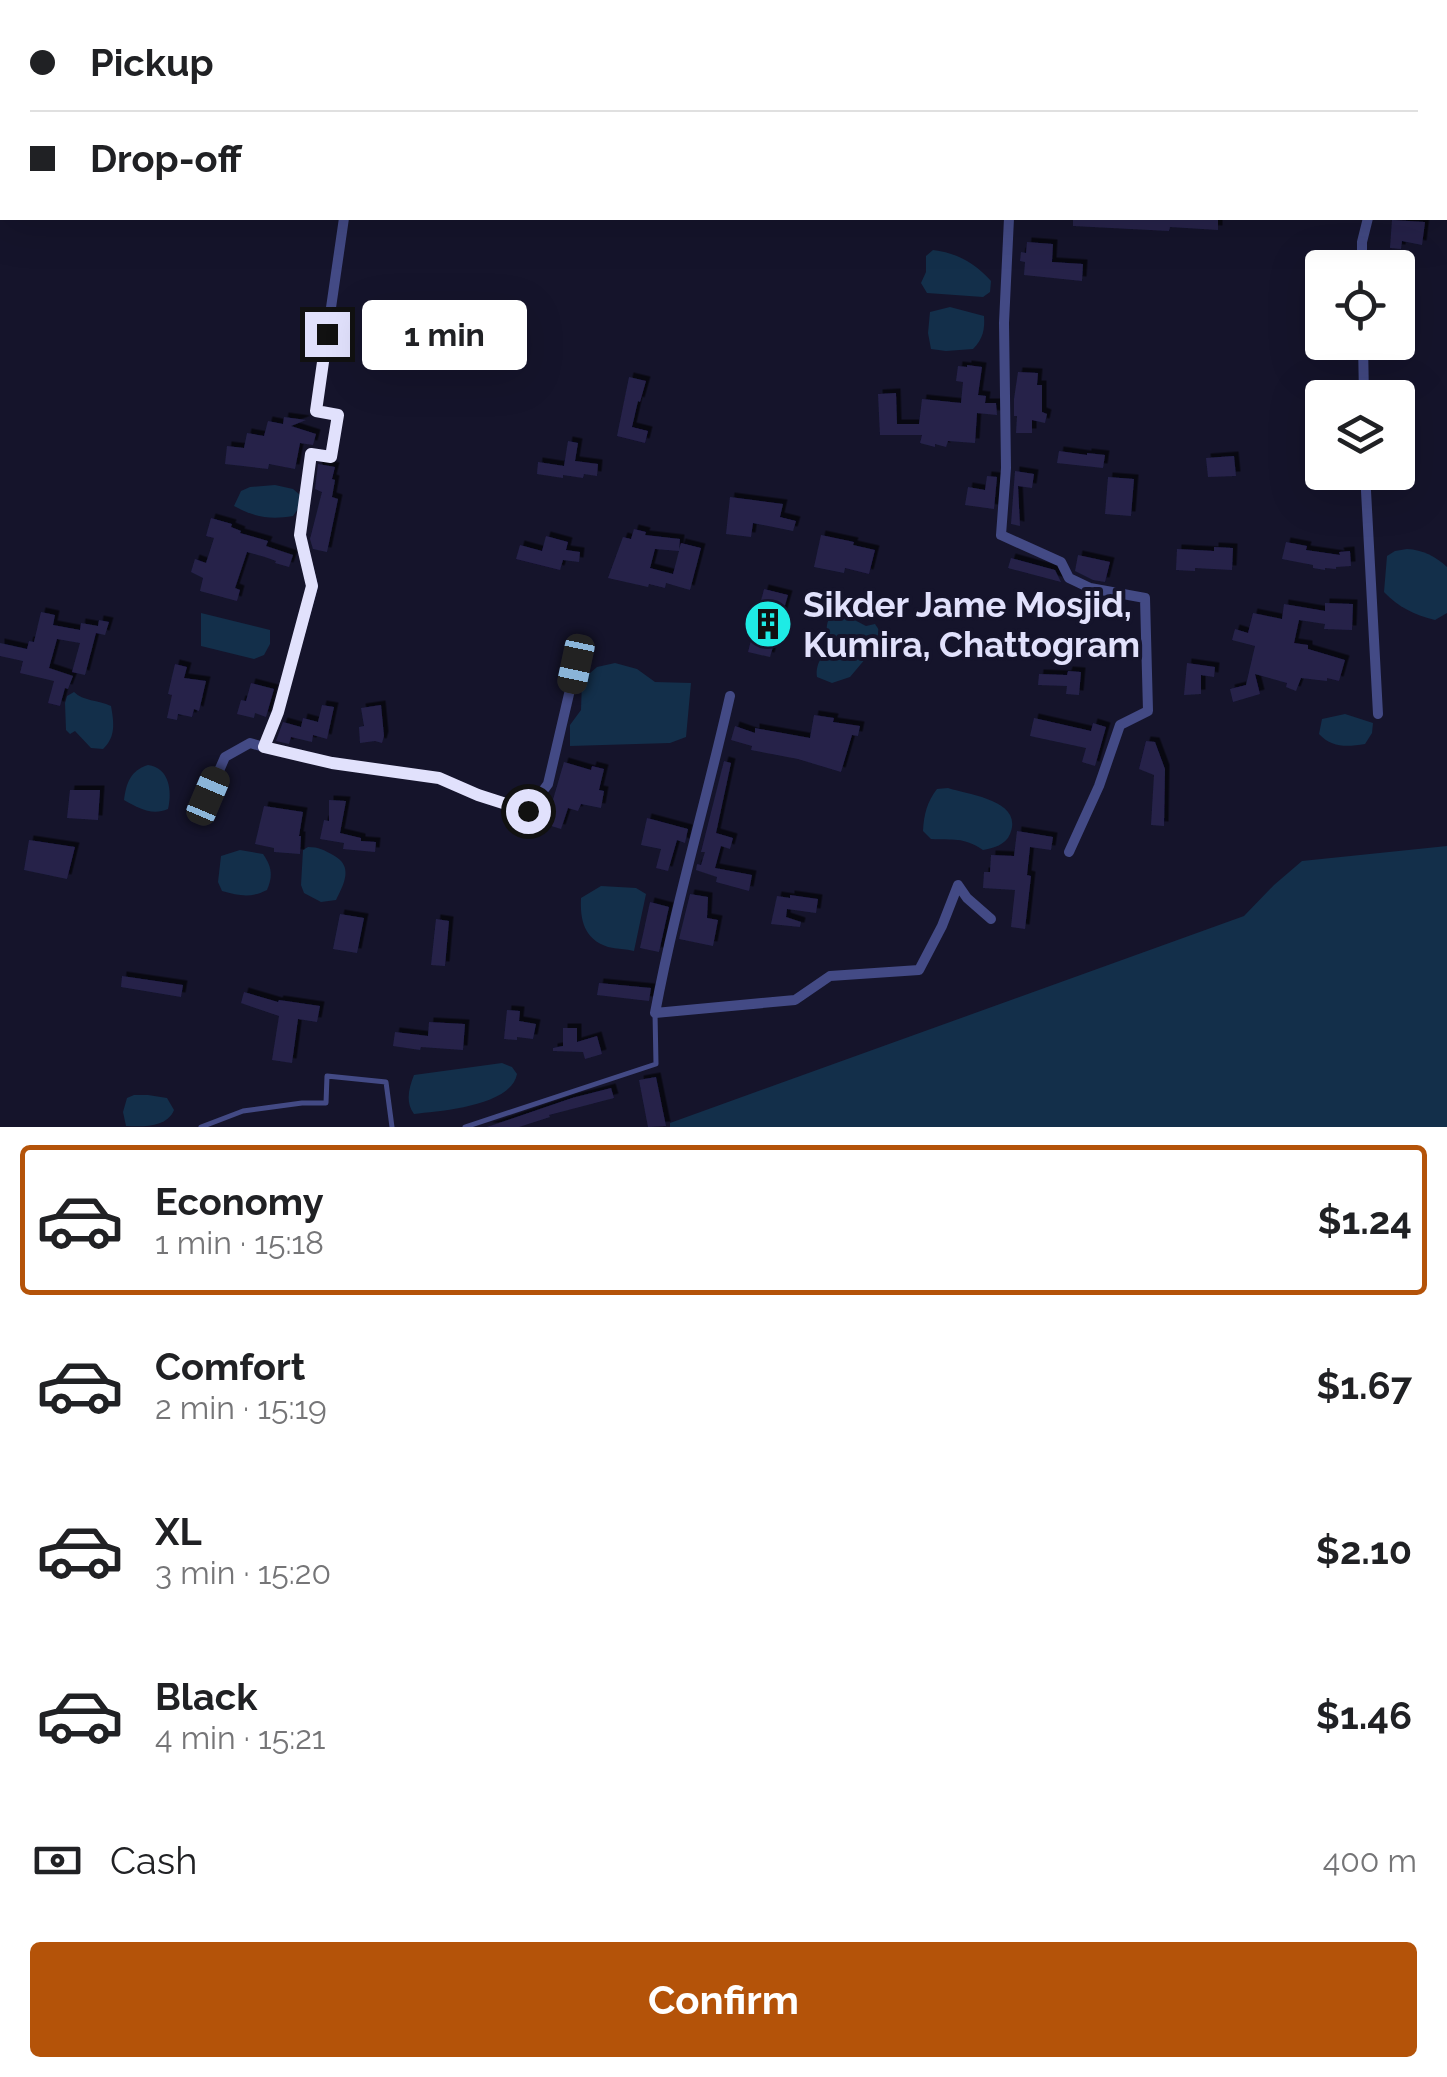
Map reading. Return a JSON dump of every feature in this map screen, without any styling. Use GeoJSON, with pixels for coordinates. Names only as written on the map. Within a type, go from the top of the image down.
{"type":"FeatureCollection","features":[{"type":"Feature","properties":{"kind":"street"},"geometry":{"type":"LineString","coordinates":[[264,747],[278,712],[312,586],[300,535],[311,454],[331,457],[336,429],[338,415],[316,411],[344,220]]}},
{"type":"Feature","properties":{"kind":"street"},"geometry":{"type":"LineString","coordinates":[[1009,220],[1002,535],[1061,562],[1069,578],[1090,588],[1145,598],[1148,710],[1120,725],[1099,786],[1069,852]]}},
{"type":"Feature","properties":{"kind":"street"},"geometry":{"type":"LineString","coordinates":[[1362,250],[1368,220]]}},
{"type":"Feature","properties":{"kind":"street"},"geometry":{"type":"LineString","coordinates":[[1366,490],[1378,714]]}},
{"type":"Feature","properties":{"kind":"street"},"geometry":{"type":"LineString","coordinates":[[208,796],[225,757],[250,743],[332,763],[439,778],[528,811],[548,784],[576,664],[587,648]]}},
{"type":"Feature","properties":{"kind":"street"},"geometry":{"type":"LineString","coordinates":[[730,696],[669,938],[656,1012],[796,1000],[830,976],[919,970],[958,885],[991,919]]}},
{"type":"Feature","properties":{"kind":"lane"},"geometry":{"type":"LineString","coordinates":[[465,1127],[656,1064],[656,1012]]}},
{"type":"Feature","properties":{"kind":"lane"},"geometry":{"type":"LineString","coordinates":[[202,1127],[244,1110],[326,1103],[326,1076],[386,1082],[392,1127]]}},
{"type":"Feature","properties":{"kind":"water"},"geometry":{"type":"Polygon","coordinates":[[[933,250],[972,264],[991,281],[990,292],[983,297],[927,293],[921,283],[926,256],[933,250]]]}},
{"type":"Feature","properties":{"kind":"water"},"geometry":{"type":"Polygon","coordinates":[[[950,307],[984,316],[983,334],[973,349],[931,349],[930,312],[950,307]]]}},
{"type":"Feature","properties":{"kind":"water"},"geometry":{"type":"Polygon","coordinates":[[[275,485],[300,495],[300,506],[293,516],[262,517],[234,506],[241,491],[275,485]]]}},
{"type":"Feature","properties":{"kind":"water"},"geometry":{"type":"Polygon","coordinates":[[[1407,549],[1428,554],[1447,567],[1447,613],[1435,620],[1407,610],[1384,592],[1387,556],[1407,549]]]}},
{"type":"Feature","properties":{"kind":"water"},"geometry":{"type":"Polygon","coordinates":[[[201,613],[270,630],[270,644],[264,655],[254,659],[201,646],[201,613]]]}},
{"type":"Feature","properties":{"kind":"water"},"geometry":{"type":"Polygon","coordinates":[[[843,614],[866,626],[875,624],[879,630],[877,642],[850,677],[832,683],[817,677],[817,667],[826,647],[829,619],[831,615],[843,614]]]}},
{"type":"Feature","properties":{"kind":"water"},"geometry":{"type":"Polygon","coordinates":[[[615,663],[637,669],[655,682],[691,683],[686,737],[670,743],[570,746],[570,725],[581,710],[582,680],[597,667],[615,663]]]}},
{"type":"Feature","properties":{"kind":"water"},"geometry":{"type":"Polygon","coordinates":[[[74,692],[111,706],[112,735],[103,749],[91,748],[75,731],[70,734],[66,730],[65,703],[74,692]]]}},
{"type":"Feature","properties":{"kind":"water"},"geometry":{"type":"Polygon","coordinates":[[[1345,714],[1373,723],[1365,744],[1340,745],[1319,734],[1322,719],[1345,714]]]}},
{"type":"Feature","properties":{"kind":"water"},"geometry":{"type":"Polygon","coordinates":[[[148,765],[165,776],[170,795],[168,809],[151,811],[124,800],[130,778],[148,765]]]}},
{"type":"Feature","properties":{"kind":"water"},"geometry":{"type":"Polygon","coordinates":[[[948,788],[1002,806],[1012,823],[1006,841],[983,850],[963,841],[931,839],[923,831],[927,809],[937,789],[948,788]]]}},
{"type":"Feature","properties":{"kind":"water"},"geometry":{"type":"Polygon","coordinates":[[[1447,846],[1447,1127],[670,1127],[670,1123],[1244,916],[1302,861],[1447,846]]]}},
{"type":"Feature","properties":{"kind":"water"},"geometry":{"type":"Polygon","coordinates":[[[308,847],[327,852],[343,864],[345,876],[336,900],[321,902],[304,893],[303,850],[308,847]]]}},
{"type":"Feature","properties":{"kind":"water"},"geometry":{"type":"Polygon","coordinates":[[[240,850],[263,854],[271,872],[267,890],[245,895],[222,891],[218,882],[221,856],[240,850]]]}},
{"type":"Feature","properties":{"kind":"water"},"geometry":{"type":"Polygon","coordinates":[[[601,886],[636,888],[646,894],[634,951],[600,944],[585,928],[581,898],[601,886]]]}},
{"type":"Feature","properties":{"kind":"water"},"geometry":{"type":"Polygon","coordinates":[[[502,1063],[517,1074],[512,1085],[489,1100],[414,1114],[411,1109],[409,1095],[414,1075],[502,1063]]]}},
{"type":"Feature","properties":{"kind":"water"},"geometry":{"type":"Polygon","coordinates":[[[127,1098],[167,1098],[174,1110],[161,1123],[126,1126],[123,1112],[127,1098]]]}},
{"type":"Feature","properties":{"kind":"building"},"geometry":{"type":"Polygon","coordinates":[[[1073,220],[1218,220],[1218,230],[1073,226],[1073,220]]]}},
{"type":"Feature","properties":{"kind":"building"},"geometry":{"type":"Polygon","coordinates":[[[1392,220],[1425,222],[1422,245],[1402,241],[1401,249],[1390,248],[1392,220]]]}},
{"type":"Feature","properties":{"kind":"building"},"geometry":{"type":"Polygon","coordinates":[[[1027,242],[1053,244],[1052,262],[1083,264],[1082,281],[1024,275],[1025,262],[1020,261],[1027,242]]]}},
{"type":"Feature","properties":{"kind":"building"},"geometry":{"type":"Polygon","coordinates":[[[958,366],[982,367],[978,395],[986,396],[985,403],[996,403],[997,415],[977,413],[975,443],[948,441],[946,447],[935,447],[920,443],[922,435],[880,435],[878,394],[896,393],[897,424],[919,424],[922,399],[961,403],[963,382],[956,381],[958,366]]]}},
{"type":"Feature","properties":{"kind":"building"},"geometry":{"type":"Polygon","coordinates":[[[1018,372],[1038,373],[1037,385],[1042,385],[1042,412],[1047,414],[1045,423],[1032,420],[1032,433],[1016,433],[1014,399],[1018,372]]]}},
{"type":"Feature","properties":{"kind":"building"},"geometry":{"type":"Polygon","coordinates":[[[629,377],[646,381],[632,427],[648,431],[645,443],[617,436],[629,377]]]}},
{"type":"Feature","properties":{"kind":"building"},"geometry":{"type":"Polygon","coordinates":[[[284,417],[306,420],[291,426],[316,434],[313,445],[300,443],[295,469],[269,464],[268,469],[225,464],[227,446],[244,448],[247,433],[264,436],[268,421],[283,424],[284,417]]]}},
{"type":"Feature","properties":{"kind":"building"},"geometry":{"type":"Polygon","coordinates":[[[568,441],[578,443],[575,461],[598,464],[597,476],[563,478],[537,474],[538,462],[564,466],[568,441]]]}},
{"type":"Feature","properties":{"kind":"building"},"geometry":{"type":"Polygon","coordinates":[[[1059,451],[1105,455],[1103,468],[1057,463],[1059,451]]]}},
{"type":"Feature","properties":{"kind":"building"},"geometry":{"type":"Polygon","coordinates":[[[1234,456],[1236,476],[1208,477],[1206,458],[1234,456]]]}},
{"type":"Feature","properties":{"kind":"building"},"geometry":{"type":"Polygon","coordinates":[[[318,464],[335,467],[332,497],[338,499],[327,552],[313,549],[310,539],[322,492],[315,489],[318,464]]]}},
{"type":"Feature","properties":{"kind":"building"},"geometry":{"type":"Polygon","coordinates":[[[1015,471],[1034,474],[1032,488],[1018,486],[1020,526],[1011,524],[1015,471]]]}},
{"type":"Feature","properties":{"kind":"building"},"geometry":{"type":"Polygon","coordinates":[[[987,476],[997,477],[994,509],[965,505],[968,487],[985,490],[987,476]]]}},
{"type":"Feature","properties":{"kind":"building"},"geometry":{"type":"Polygon","coordinates":[[[1108,477],[1134,479],[1131,516],[1105,514],[1108,477]]]}},
{"type":"Feature","properties":{"kind":"building"},"geometry":{"type":"Polygon","coordinates":[[[730,497],[783,504],[780,517],[796,521],[793,531],[753,523],[751,537],[726,534],[730,497]]]}},
{"type":"Feature","properties":{"kind":"building"},"geometry":{"type":"Polygon","coordinates":[[[211,518],[232,524],[240,533],[268,541],[266,546],[293,555],[289,567],[247,552],[235,588],[240,590],[237,601],[200,591],[203,578],[191,572],[195,559],[206,563],[214,538],[206,536],[211,518]]]}},
{"type":"Feature","properties":{"kind":"building"},"geometry":{"type":"Polygon","coordinates":[[[634,529],[646,532],[645,535],[680,539],[679,550],[681,543],[701,548],[690,590],[666,583],[665,588],[649,584],[648,587],[608,578],[623,537],[631,539],[634,529]],[[655,549],[650,568],[673,574],[679,551],[655,549]]]}},
{"type":"Feature","properties":{"kind":"building"},"geometry":{"type":"Polygon","coordinates":[[[821,535],[875,550],[869,574],[814,567],[821,535]]]}},
{"type":"Feature","properties":{"kind":"building"},"geometry":{"type":"Polygon","coordinates":[[[546,536],[568,542],[566,550],[580,552],[579,562],[563,560],[560,570],[516,559],[520,545],[542,551],[546,536]]]}},
{"type":"Feature","properties":{"kind":"building"},"geometry":{"type":"Polygon","coordinates":[[[1286,542],[1307,546],[1306,550],[1340,555],[1339,552],[1350,551],[1351,566],[1325,570],[1282,559],[1286,542]]]}},
{"type":"Feature","properties":{"kind":"building"},"geometry":{"type":"Polygon","coordinates":[[[1214,547],[1233,548],[1232,570],[1176,570],[1177,549],[1214,551],[1214,547]]]}},
{"type":"Feature","properties":{"kind":"building"},"geometry":{"type":"Polygon","coordinates":[[[1078,555],[1110,562],[1105,582],[1075,571],[1078,555]]]}},
{"type":"Feature","properties":{"kind":"building"},"geometry":{"type":"Polygon","coordinates":[[[1011,558],[1055,570],[1061,582],[1008,568],[1011,558]]]}},
{"type":"Feature","properties":{"kind":"building","name":"Sikder Jame Mosjid, Kumira, Chattogram"},"geometry":{"type":"Polygon","coordinates":[[[764,589],[788,595],[770,657],[748,652],[764,589]]]}},
{"type":"Feature","properties":{"kind":"building"},"geometry":{"type":"Polygon","coordinates":[[[1325,603],[1353,604],[1352,630],[1324,629],[1325,624],[1299,620],[1294,643],[1345,660],[1339,681],[1301,678],[1296,691],[1286,687],[1287,683],[1255,674],[1260,694],[1233,702],[1230,689],[1246,685],[1255,646],[1232,640],[1235,629],[1248,633],[1253,613],[1282,619],[1284,604],[1325,611],[1325,603]]]}},
{"type":"Feature","properties":{"kind":"building"},"geometry":{"type":"Polygon","coordinates":[[[41,612],[55,615],[53,625],[80,630],[81,623],[98,626],[99,620],[109,622],[105,635],[96,633],[85,675],[72,672],[80,643],[57,639],[49,668],[73,676],[60,706],[48,703],[54,681],[20,673],[23,661],[0,656],[0,643],[27,649],[29,641],[34,642],[41,612]]]}},
{"type":"Feature","properties":{"kind":"building"},"geometry":{"type":"Polygon","coordinates":[[[1187,663],[1215,667],[1214,677],[1201,675],[1201,694],[1184,695],[1187,663]]]}},
{"type":"Feature","properties":{"kind":"building"},"geometry":{"type":"Polygon","coordinates":[[[175,664],[187,667],[184,678],[206,681],[199,711],[194,709],[192,717],[178,714],[177,720],[167,718],[175,664]]]}},
{"type":"Feature","properties":{"kind":"building"},"geometry":{"type":"Polygon","coordinates":[[[1068,671],[1081,672],[1079,695],[1066,694],[1067,686],[1038,685],[1039,674],[1067,675],[1068,671]]]}},
{"type":"Feature","properties":{"kind":"building"},"geometry":{"type":"Polygon","coordinates":[[[251,683],[274,689],[266,717],[237,714],[251,683]]]}},
{"type":"Feature","properties":{"kind":"building"},"geometry":{"type":"Polygon","coordinates":[[[322,705],[334,707],[327,739],[313,735],[312,742],[291,737],[289,744],[276,741],[283,722],[301,727],[303,718],[318,722],[322,705]]]}},
{"type":"Feature","properties":{"kind":"building"},"geometry":{"type":"Polygon","coordinates":[[[381,705],[382,743],[360,743],[359,727],[364,726],[361,708],[381,705]]]}},
{"type":"Feature","properties":{"kind":"building"},"geometry":{"type":"Polygon","coordinates":[[[814,715],[860,726],[858,736],[852,735],[841,772],[751,750],[752,746],[731,740],[735,726],[755,733],[755,728],[810,738],[814,715]]]}},
{"type":"Feature","properties":{"kind":"building"},"geometry":{"type":"Polygon","coordinates":[[[1034,718],[1091,731],[1093,723],[1106,727],[1095,766],[1082,762],[1086,748],[1030,736],[1034,718]]]}},
{"type":"Feature","properties":{"kind":"building"},"geometry":{"type":"Polygon","coordinates":[[[1146,741],[1155,742],[1165,769],[1164,826],[1151,825],[1154,775],[1139,769],[1146,741]]]}},
{"type":"Feature","properties":{"kind":"building"},"geometry":{"type":"Polygon","coordinates":[[[724,761],[731,763],[716,833],[733,838],[730,849],[721,846],[715,868],[752,875],[749,891],[716,882],[717,877],[696,870],[705,852],[701,852],[724,761]]]}},
{"type":"Feature","properties":{"kind":"building"},"geometry":{"type":"Polygon","coordinates":[[[564,762],[591,770],[592,766],[604,769],[599,790],[604,791],[601,808],[581,804],[578,811],[568,808],[561,829],[532,820],[542,807],[550,810],[564,762]]]}},
{"type":"Feature","properties":{"kind":"building"},"geometry":{"type":"Polygon","coordinates":[[[70,790],[100,790],[98,820],[67,818],[70,790]]]}},
{"type":"Feature","properties":{"kind":"building"},"geometry":{"type":"Polygon","coordinates":[[[329,800],[346,801],[340,833],[376,842],[375,852],[343,849],[344,843],[320,839],[324,820],[329,821],[329,800]]]}},
{"type":"Feature","properties":{"kind":"building"},"geometry":{"type":"Polygon","coordinates":[[[264,806],[303,812],[300,854],[274,852],[274,848],[255,844],[264,806]]]}},
{"type":"Feature","properties":{"kind":"building"},"geometry":{"type":"Polygon","coordinates":[[[647,818],[688,829],[685,843],[677,840],[668,871],[656,868],[661,849],[641,845],[647,818]]]}},
{"type":"Feature","properties":{"kind":"building"},"geometry":{"type":"Polygon","coordinates":[[[1017,831],[1053,837],[1051,850],[1030,847],[1025,929],[1011,927],[1015,890],[983,888],[984,872],[990,872],[991,855],[1014,856],[1017,831]]]}},
{"type":"Feature","properties":{"kind":"building"},"geometry":{"type":"Polygon","coordinates":[[[29,840],[75,847],[67,879],[24,870],[29,840]]]}},
{"type":"Feature","properties":{"kind":"building"},"geometry":{"type":"Polygon","coordinates":[[[690,894],[708,897],[707,918],[718,920],[713,946],[679,939],[690,894]]]}},
{"type":"Feature","properties":{"kind":"building"},"geometry":{"type":"Polygon","coordinates":[[[777,896],[818,899],[816,913],[787,909],[786,917],[801,922],[800,927],[771,924],[777,896]]]}},
{"type":"Feature","properties":{"kind":"building"},"geometry":{"type":"Polygon","coordinates":[[[650,902],[669,907],[659,952],[640,948],[650,902]]]}},
{"type":"Feature","properties":{"kind":"building"},"geometry":{"type":"Polygon","coordinates":[[[340,914],[364,918],[357,953],[333,949],[340,914]]]}},
{"type":"Feature","properties":{"kind":"building"},"geometry":{"type":"Polygon","coordinates":[[[436,919],[449,921],[445,966],[431,965],[436,919]]]}},
{"type":"Feature","properties":{"kind":"building"},"geometry":{"type":"Polygon","coordinates":[[[122,976],[183,985],[181,997],[121,987],[122,976]]]}},
{"type":"Feature","properties":{"kind":"building"},"geometry":{"type":"Polygon","coordinates":[[[599,983],[651,988],[649,1001],[597,995],[599,983]]]}},
{"type":"Feature","properties":{"kind":"building"},"geometry":{"type":"Polygon","coordinates":[[[244,992],[278,1002],[320,1006],[317,1022],[298,1019],[292,1063],[272,1060],[279,1016],[241,1003],[244,992]]]}},
{"type":"Feature","properties":{"kind":"building"},"geometry":{"type":"Polygon","coordinates":[[[507,1010],[520,1011],[519,1021],[536,1024],[533,1039],[504,1039],[507,1010]]]}},
{"type":"Feature","properties":{"kind":"building"},"geometry":{"type":"Polygon","coordinates":[[[429,1022],[465,1024],[463,1050],[393,1046],[395,1032],[428,1036],[429,1022]]]}},
{"type":"Feature","properties":{"kind":"building"},"geometry":{"type":"Polygon","coordinates":[[[563,1028],[577,1028],[577,1042],[597,1036],[602,1054],[585,1059],[583,1052],[553,1051],[563,1046],[563,1028]]]}},
{"type":"Feature","properties":{"kind":"building"},"geometry":{"type":"Polygon","coordinates":[[[656,1077],[666,1126],[648,1127],[639,1080],[656,1077]]]}},
{"type":"Feature","properties":{"kind":"building"},"geometry":{"type":"Polygon","coordinates":[[[611,1088],[614,1098],[519,1127],[487,1127],[572,1098],[611,1088]]]}},
{"type":"Feature","properties":{"kind":"place","name":"Sikder Jame Mosjid, Kumira, Chattogram"},"geometry":{"type":"Point","coordinates":[768,624]}},
{"type":"Feature","properties":{"kind":"route"},"geometry":{"type":"LineString","coordinates":[[327,334],[316,411],[338,415],[331,457],[311,454],[300,535],[312,586],[278,712],[264,747],[332,763],[439,778],[528,811]]}}]}
